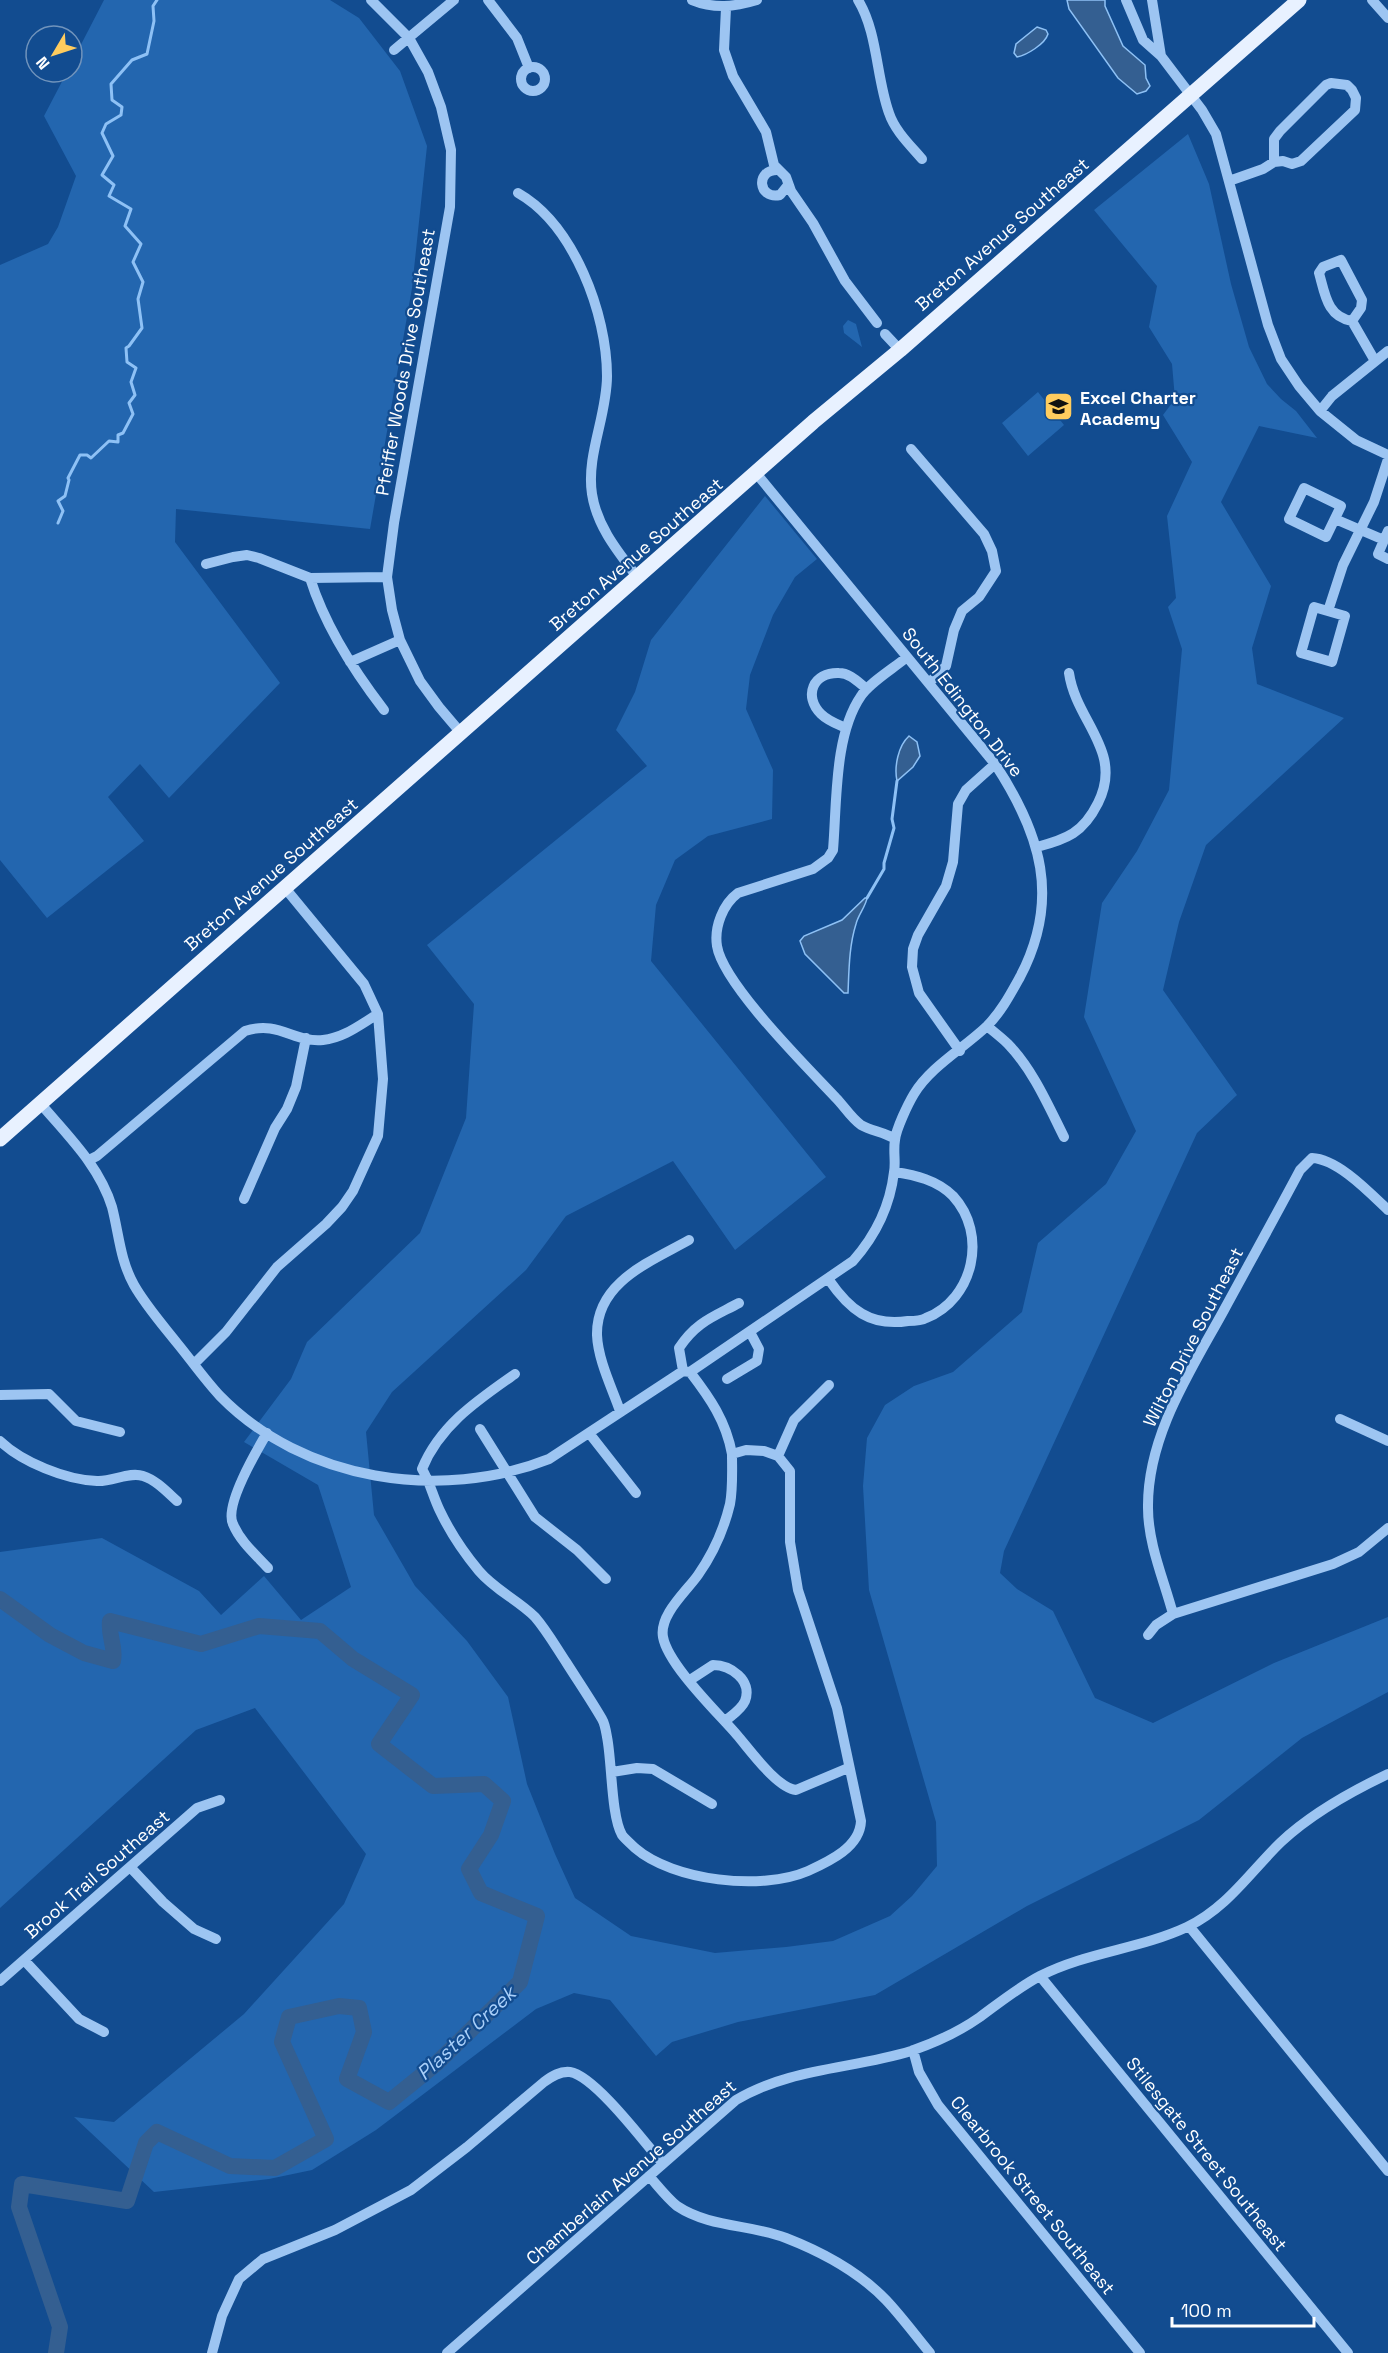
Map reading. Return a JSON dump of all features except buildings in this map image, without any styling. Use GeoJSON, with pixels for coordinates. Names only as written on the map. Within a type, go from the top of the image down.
{"type":"FeatureCollection","features":[{"type":"Feature","properties":{"kind":"main road","name":"Breton Avenue Southeast"},"geometry":{"type":"LineString","coordinates":[[0,1139],[813,422],[900,350],[1299,0]]}},
{"type":"Feature","properties":{"kind":"street","name":"Pfeiffer Woods Drive Southeast"},"geometry":{"type":"LineString","coordinates":[[371,0],[410,39],[428,72],[441,107],[451,150],[450,207],[400,488],[387,577],[399,640],[420,681],[461,733]]}},
{"type":"Feature","properties":{"kind":"street"},"geometry":{"type":"LineString","coordinates":[[394,50],[454,0]]}},
{"type":"Feature","properties":{"kind":"street"},"geometry":{"type":"LineString","coordinates":[[488,0],[517,38],[529,68]]}},
{"type":"Feature","properties":{"kind":"street"},"geometry":{"type":"LineString","coordinates":[[692,0],[702,5],[726,8],[757,0]]}},
{"type":"Feature","properties":{"kind":"street"},"geometry":{"type":"LineString","coordinates":[[858,0],[869,28],[889,114],[896,127],[922,159]]}},
{"type":"Feature","properties":{"kind":"street"},"geometry":{"type":"LineString","coordinates":[[1126,0],[1143,40],[1161,56],[1202,110],[1216,134],[1268,325],[1278,351],[1299,386],[1320,411],[1356,440],[1388,457],[1374,502],[1343,565],[1328,611]]}},
{"type":"Feature","properties":{"kind":"street"},"geometry":{"type":"LineString","coordinates":[[1152,0],[1161,56]]}},
{"type":"Feature","properties":{"kind":"street"},"geometry":{"type":"LineString","coordinates":[[1372,0],[1388,18]]}},
{"type":"Feature","properties":{"kind":"street"},"geometry":{"type":"LineString","coordinates":[[726,8],[724,50],[733,76],[766,132],[772,159],[778,170],[786,177],[788,191],[813,223],[845,281],[877,323]]}},
{"type":"Feature","properties":{"kind":"street"},"geometry":{"type":"LineString","coordinates":[[1229,181],[1263,169],[1274,162],[1282,161],[1292,164],[1300,161],[1354,110],[1356,98],[1352,90],[1340,83],[1326,85],[1280,130],[1274,139],[1274,162]]}},
{"type":"Feature","properties":{"kind":"street"},"geometry":{"type":"LineString","coordinates":[[772,159],[761,184],[765,192],[772,196],[788,191]]}},
{"type":"Feature","properties":{"kind":"street"},"geometry":{"type":"LineString","coordinates":[[766,173],[778,170]]}},
{"type":"Feature","properties":{"kind":"street"},"geometry":{"type":"LineString","coordinates":[[518,193],[535,203],[557,230],[588,283],[599,316],[607,377],[593,464],[592,493],[598,517],[615,548],[638,578]]}},
{"type":"Feature","properties":{"kind":"street"},"geometry":{"type":"LineString","coordinates":[[1352,321],[1361,308],[1362,300],[1341,260],[1323,267],[1319,273],[1330,308],[1338,316],[1352,321],[1375,361]]}},
{"type":"Feature","properties":{"kind":"street"},"geometry":{"type":"LineString","coordinates":[[885,334],[900,350]]}},
{"type":"Feature","properties":{"kind":"street"},"geometry":{"type":"LineString","coordinates":[[1320,411],[1332,396],[1388,351]]}},
{"type":"Feature","properties":{"kind":"street"},"geometry":{"type":"LineString","coordinates":[[911,449],[984,534],[992,551],[996,571],[979,597],[962,611],[954,630],[946,666],[929,683]]}},
{"type":"Feature","properties":{"kind":"street","name":"South Edington Drive"},"geometry":{"type":"LineString","coordinates":[[40,1103],[89,1160],[104,1186],[112,1208],[123,1261],[143,1300],[220,1396],[267,1433],[311,1455],[343,1468],[390,1479],[452,1481],[529,1467],[549,1459],[620,1411],[750,1332],[829,1280],[853,1261],[870,1242],[886,1212],[895,1172],[895,1139],[914,1094],[939,1065],[960,1051],[987,1026],[1007,1001],[1028,962],[1040,919],[1043,884],[1037,847],[1016,796],[995,764],[756,473]]}},
{"type":"Feature","properties":{"kind":"street"},"geometry":{"type":"LineString","coordinates":[[1304,488],[1341,506],[1335,519],[1326,537],[1289,519],[1304,488]]}},
{"type":"Feature","properties":{"kind":"street"},"geometry":{"type":"LineString","coordinates":[[1335,519],[1359,531],[1386,535],[1377,554],[1388,559]]}},
{"type":"Feature","properties":{"kind":"street"},"geometry":{"type":"LineString","coordinates":[[206,564],[247,555],[310,578],[387,577]]}},
{"type":"Feature","properties":{"kind":"street"},"geometry":{"type":"LineString","coordinates":[[310,578],[315,595],[350,662],[384,710]]}},
{"type":"Feature","properties":{"kind":"street"},"geometry":{"type":"LineString","coordinates":[[1314,607],[1328,611],[1345,616],[1332,662],[1300,653],[1314,607]]}},
{"type":"Feature","properties":{"kind":"street"},"geometry":{"type":"LineString","coordinates":[[350,662],[399,640]]}},
{"type":"Feature","properties":{"kind":"street"},"geometry":{"type":"LineString","coordinates":[[895,1139],[861,1125],[808,1071],[731,978],[718,948],[720,921],[726,904],[731,898],[738,893],[813,869],[828,858],[833,850],[840,754],[846,728],[861,694],[907,657]]}},
{"type":"Feature","properties":{"kind":"street"},"geometry":{"type":"LineString","coordinates":[[846,728],[821,714],[812,701],[811,689],[817,681],[838,673],[846,675],[867,689]]}},
{"type":"Feature","properties":{"kind":"street"},"geometry":{"type":"LineString","coordinates":[[1037,847],[1063,840],[1083,826],[1093,814],[1105,785],[1104,752],[1074,693],[1070,673]]}},
{"type":"Feature","properties":{"kind":"street"},"geometry":{"type":"LineString","coordinates":[[960,1051],[919,993],[912,967],[913,949],[918,935],[946,886],[953,862],[958,804],[966,790],[995,764]]}},
{"type":"Feature","properties":{"kind":"street"},"geometry":{"type":"LineString","coordinates":[[194,1364],[226,1332],[277,1267],[326,1224],[353,1191],[378,1136],[383,1079],[378,1014],[364,984],[285,888]]}},
{"type":"Feature","properties":{"kind":"street"},"geometry":{"type":"LineString","coordinates":[[89,1160],[97,1156],[245,1031],[257,1027],[268,1027],[320,1041],[346,1034],[378,1014]]}},
{"type":"Feature","properties":{"kind":"street"},"geometry":{"type":"LineString","coordinates":[[987,1026],[1008,1044],[1026,1068],[1047,1102],[1064,1137]]}},
{"type":"Feature","properties":{"kind":"street"},"geometry":{"type":"LineString","coordinates":[[244,1199],[274,1128],[287,1109],[296,1088],[306,1038]]}},
{"type":"Feature","properties":{"kind":"street","name":"Wilton Drive Southeast"},"geometry":{"type":"LineString","coordinates":[[1173,1614],[1150,1534],[1148,1508],[1151,1467],[1162,1428],[1203,1348],[1300,1170],[1312,1158],[1322,1158],[1343,1172],[1388,1210]]}},
{"type":"Feature","properties":{"kind":"street"},"geometry":{"type":"LineString","coordinates":[[829,1280],[841,1298],[853,1309],[878,1321],[897,1323],[926,1319],[952,1301],[966,1281],[974,1253],[969,1221],[953,1196],[936,1184],[918,1176],[895,1172]]}},
{"type":"Feature","properties":{"kind":"street"},"geometry":{"type":"LineString","coordinates":[[620,1411],[606,1374],[597,1336],[603,1303],[613,1288],[633,1273],[689,1240]]}},
{"type":"Feature","properties":{"kind":"street"},"geometry":{"type":"LineString","coordinates":[[739,1303],[698,1324],[679,1348],[686,1372],[714,1404],[729,1438],[732,1454],[730,1503],[707,1560],[668,1614],[662,1634],[665,1644],[690,1680],[757,1759],[789,1789],[796,1790],[848,1768]]}},
{"type":"Feature","properties":{"kind":"street"},"geometry":{"type":"LineString","coordinates":[[727,1378],[757,1361],[759,1349],[750,1332]]}},
{"type":"Feature","properties":{"kind":"street"},"geometry":{"type":"LineString","coordinates":[[515,1374],[454,1421],[437,1439],[422,1469],[452,1535],[492,1585],[534,1617],[551,1638],[604,1721],[617,1821],[623,1836],[636,1849],[660,1864],[712,1880],[773,1878],[803,1873],[824,1864],[852,1844],[859,1835],[861,1821],[837,1708],[798,1590],[789,1542],[790,1472],[778,1456],[764,1451],[746,1450],[732,1454]]}},
{"type":"Feature","properties":{"kind":"street"},"geometry":{"type":"LineString","coordinates":[[778,1456],[794,1420],[829,1385]]}},
{"type":"Feature","properties":{"kind":"street"},"geometry":{"type":"LineString","coordinates":[[0,1395],[49,1394],[76,1421],[120,1432]]}},
{"type":"Feature","properties":{"kind":"street"},"geometry":{"type":"LineString","coordinates":[[1340,1419],[1388,1441]]}},
{"type":"Feature","properties":{"kind":"street"},"geometry":{"type":"LineString","coordinates":[[480,1429],[535,1517],[577,1550],[606,1579]]}},
{"type":"Feature","properties":{"kind":"street"},"geometry":{"type":"LineString","coordinates":[[589,1432],[636,1493]]}},
{"type":"Feature","properties":{"kind":"street"},"geometry":{"type":"LineString","coordinates":[[267,1433],[249,1464],[237,1492],[231,1515],[232,1523],[248,1547],[268,1568]]}},
{"type":"Feature","properties":{"kind":"street"},"geometry":{"type":"LineString","coordinates":[[0,1441],[14,1454],[45,1469],[84,1479],[97,1481],[142,1475],[158,1484],[177,1501]]}},
{"type":"Feature","properties":{"kind":"street"},"geometry":{"type":"LineString","coordinates":[[1148,1635],[1156,1625],[1173,1614],[1333,1564],[1359,1552],[1388,1528]]}},
{"type":"Feature","properties":{"kind":"street"},"geometry":{"type":"LineString","coordinates":[[690,1680],[713,1665],[729,1667],[739,1676],[746,1686],[744,1702],[725,1721]]}},
{"type":"Feature","properties":{"kind":"street"},"geometry":{"type":"LineString","coordinates":[[612,1772],[636,1768],[653,1769],[712,1804]]}},
{"type":"Feature","properties":{"kind":"street","name":"Chamberlain Avenue Southeast"},"geometry":{"type":"LineString","coordinates":[[447,2353],[724,2109],[754,2089],[787,2077],[871,2061],[913,2050],[964,2027],[1040,1976],[1087,1957],[1168,1935],[1189,1926],[1232,1896],[1265,1858],[1302,1825],[1342,1797],[1388,1774]]}},
{"type":"Feature","properties":{"kind":"street","name":"Brook Trail Southeast"},"geometry":{"type":"LineString","coordinates":[[0,1981],[197,1808],[220,1800]]}},
{"type":"Feature","properties":{"kind":"street"},"geometry":{"type":"LineString","coordinates":[[131,1868],[163,1902],[194,1929],[216,1939]]}},
{"type":"Feature","properties":{"kind":"street"},"geometry":{"type":"LineString","coordinates":[[1189,1926],[1388,2170]]}},
{"type":"Feature","properties":{"kind":"street"},"geometry":{"type":"LineString","coordinates":[[24,1960],[79,2019],[104,2032]]}},
{"type":"Feature","properties":{"kind":"street","name":"Stilesgate Street Southeast"},"geometry":{"type":"LineString","coordinates":[[1040,1976],[1348,2353]]}},
{"type":"Feature","properties":{"kind":"street","name":"Clearbrook Street Southeast"},"geometry":{"type":"LineString","coordinates":[[913,2050],[919,2072],[939,2105],[1140,2353]]}},
{"type":"Feature","properties":{"kind":"street"},"geometry":{"type":"LineString","coordinates":[[212,2353],[222,2316],[239,2279],[263,2259],[335,2230],[411,2190],[557,2073],[569,2072],[583,2076],[597,2088],[663,2164]]}},
{"type":"Feature","properties":{"kind":"street"},"geometry":{"type":"LineString","coordinates":[[649,2176],[676,2205],[702,2219],[783,2237],[840,2265],[860,2278],[884,2299],[930,2353]]}},
{"type":"Feature","properties":{"kind":"shaded area"},"geometry":{"type":"Polygon","coordinates":[[[104,0],[330,0],[359,18],[400,71],[427,146],[412,288],[370,529],[176,509],[175,542],[280,683],[169,798],[140,764],[108,797],[144,841],[47,918],[0,860],[0,265],[48,244],[58,227],[76,176],[44,116],[61,84],[84,84],[84,39],[104,0]]]}},
{"type":"Feature","properties":{"kind":"shaded area"},"geometry":{"type":"Polygon","coordinates":[[[1067,0],[1105,0],[1105,6],[1123,46],[1145,65],[1146,78],[1150,86],[1146,91],[1137,94],[1118,78],[1069,9],[1067,0]]]}},
{"type":"Feature","properties":{"kind":"shaded area"},"geometry":{"type":"Polygon","coordinates":[[[1037,27],[1046,30],[1048,34],[1046,38],[1026,54],[1017,57],[1014,53],[1016,44],[1037,27]]]}},
{"type":"Feature","properties":{"kind":"shaded area"},"geometry":{"type":"Polygon","coordinates":[[[1188,134],[1209,184],[1231,284],[1249,347],[1267,384],[1296,411],[1317,438],[1259,426],[1221,502],[1271,586],[1252,648],[1257,684],[1344,718],[1206,845],[1179,922],[1163,990],[1237,1095],[1197,1133],[1004,1551],[1000,1573],[1017,1589],[1053,1611],[1095,1698],[1153,1723],[1274,1663],[1388,1617],[1388,1692],[1302,1738],[1199,1820],[1027,1906],[875,1995],[738,2022],[672,2042],[656,2056],[610,2000],[574,1993],[536,2009],[376,2130],[312,2170],[269,2179],[154,2192],[74,2117],[114,2122],[244,2014],[344,1904],[366,1854],[255,1708],[196,1730],[0,1908],[0,1552],[102,1538],[199,1591],[221,1615],[264,1576],[301,1620],[351,1587],[318,1485],[244,1442],[291,1379],[307,1342],[420,1233],[466,1118],[474,1004],[427,945],[647,766],[616,730],[635,692],[651,640],[765,496],[817,559],[795,577],[773,615],[750,675],[746,709],[773,770],[772,819],[708,836],[675,860],[656,905],[651,961],[826,1177],[735,1250],[673,1161],[566,1216],[526,1270],[392,1392],[366,1432],[374,1515],[415,1586],[467,1641],[508,1697],[527,1784],[575,1898],[631,1936],[715,1953],[833,1941],[890,1916],[912,1896],[937,1866],[936,1822],[869,1590],[863,1486],[867,1438],[885,1405],[914,1386],[953,1372],[1022,1312],[1038,1243],[1106,1184],[1136,1131],[1084,1017],[1102,903],[1137,851],[1169,790],[1182,649],[1168,607],[1176,598],[1167,516],[1192,462],[1163,415],[1175,399],[1172,364],[1149,327],[1157,286],[1094,210],[1188,134]]]}},
{"type":"Feature","properties":{"kind":"shaded area"},"geometry":{"type":"Polygon","coordinates":[[[848,320],[856,324],[862,347],[844,333],[843,326],[848,320]]]}},
{"type":"Feature","properties":{"kind":"shaded area"},"geometry":{"type":"Polygon","coordinates":[[[1038,392],[1064,425],[1028,456],[1002,423],[1038,392]]]}},
{"type":"Feature","properties":{"kind":"shaded area"},"geometry":{"type":"Polygon","coordinates":[[[909,736],[917,742],[920,756],[913,767],[897,781],[898,757],[902,745],[909,736]]]}},
{"type":"Feature","properties":{"kind":"shaded area"},"geometry":{"type":"Polygon","coordinates":[[[867,898],[857,921],[852,941],[848,993],[844,993],[805,954],[800,941],[804,936],[842,920],[867,898]]]}},
{"type":"Feature","properties":{"kind":"waterway"},"geometry":{"type":"LineString","coordinates":[[58,523],[63,511],[58,501],[65,496],[68,478],[80,455],[87,455],[91,458],[109,441],[118,442],[118,435],[123,433],[133,414],[129,403],[135,395],[131,382],[136,368],[127,362],[126,348],[142,328],[138,299],[143,282],[133,262],[141,244],[125,226],[131,209],[109,196],[114,185],[102,175],[113,156],[102,133],[106,124],[121,115],[122,107],[112,100],[111,84],[132,60],[147,54],[154,21],[153,6],[157,0]]}},
{"type":"Feature","properties":{"kind":"waterway"},"geometry":{"type":"LineString","coordinates":[[867,898],[884,869],[894,828],[892,819],[897,781]]}},
{"type":"Feature","properties":{"kind":"waterway","name":"Plaster Creek"},"geometry":{"type":"LineString","coordinates":[[0,1599],[50,1635],[84,1653],[113,1661],[110,1621],[201,1644],[259,1626],[320,1631],[353,1659],[412,1695],[379,1744],[433,1786],[484,1784],[503,1801],[491,1835],[469,1869],[481,1893],[537,1916],[520,1982],[437,2063],[389,2102],[347,2079],[364,2032],[359,2008],[339,2006],[289,2017],[282,2042],[326,2139],[275,2168],[230,2166],[157,2132],[146,2143],[127,2201],[22,2184],[19,2207],[60,2327],[56,2353]]}},
{"type":"Feature","properties":{"kind":"place","name":"Excel Charter Academy"},"geometry":{"type":"Point","coordinates":[1059,407]}}]}
